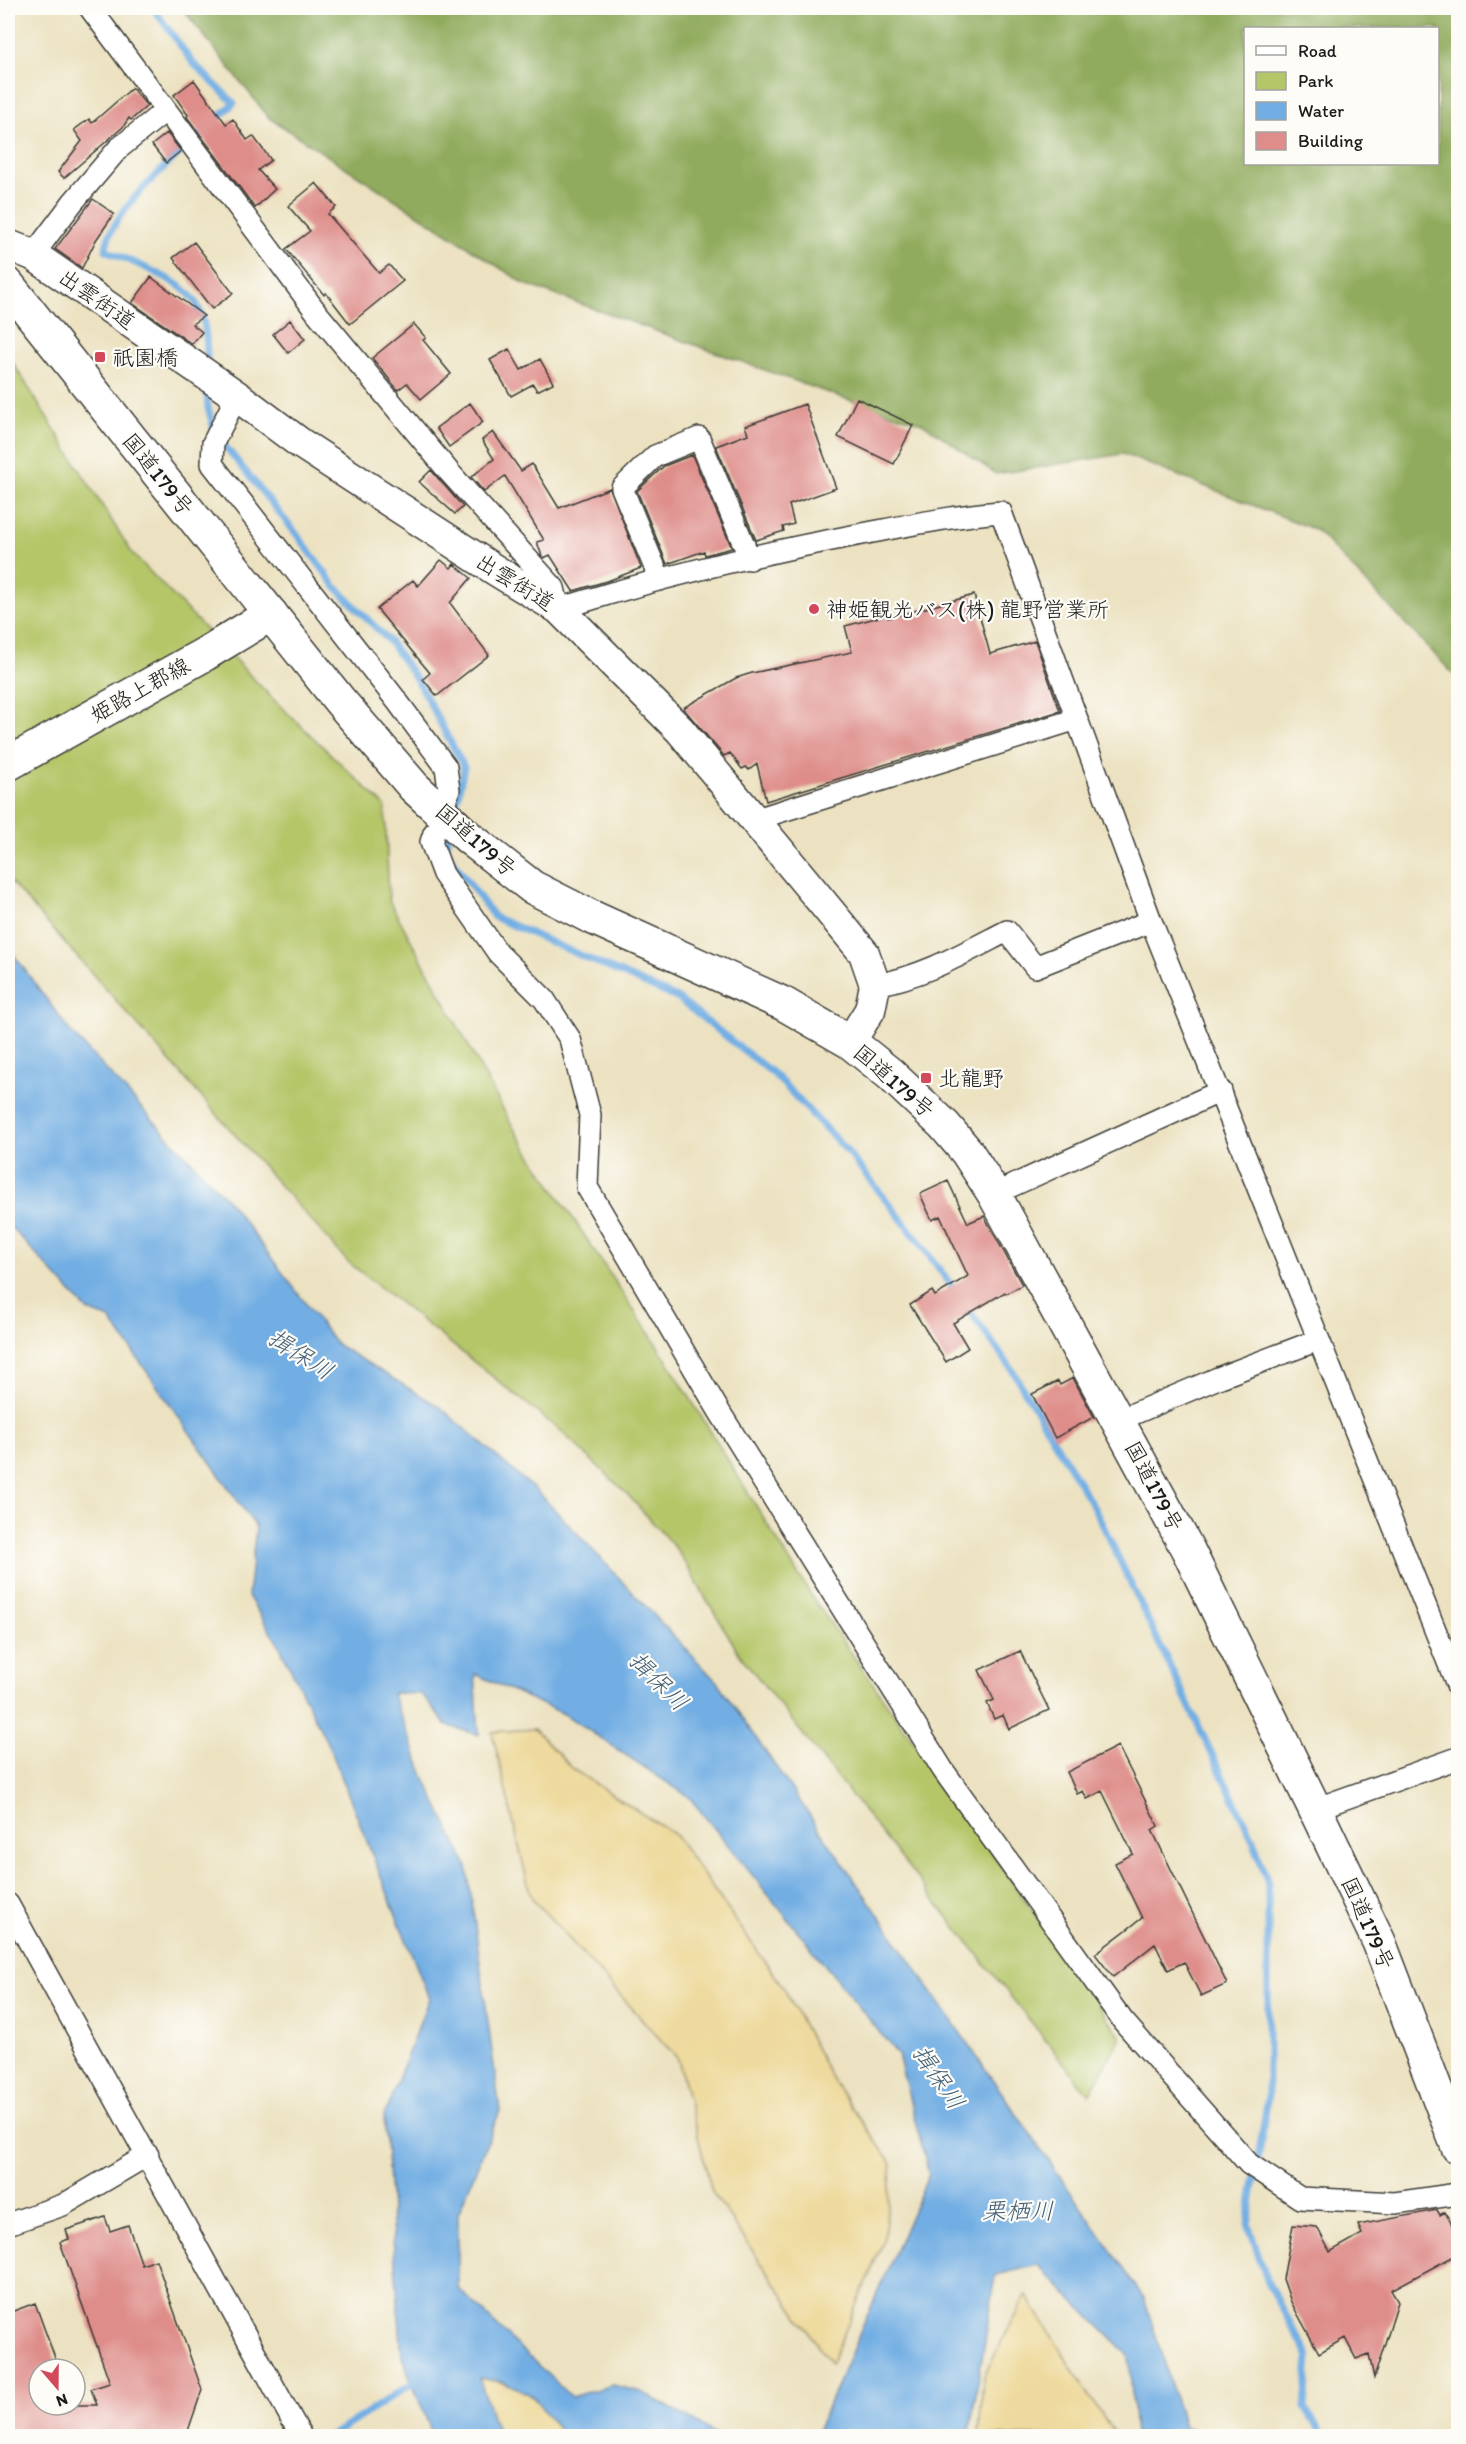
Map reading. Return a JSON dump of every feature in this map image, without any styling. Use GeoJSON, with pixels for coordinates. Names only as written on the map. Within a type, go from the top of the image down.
{"type":"FeatureCollection","features":[{"type":"Feature","properties":{"kind":"main road","name":"国道179号"},"geometry":{"type":"LineString","coordinates":[[8,285],[340,701],[414,787],[468,837],[532,887],[587,915],[784,1004],[850,1042],[890,1074],[944,1125],[967,1152],[994,1194],[1193,1559],[1379,1942],[1456,2135]]}},
{"type":"Feature","properties":{"kind":"main road","name":"姫路上郡線"},"geometry":{"type":"LineString","coordinates":[[8,764],[205,654],[271,614]]}},
{"type":"Feature","properties":{"kind":"street"},"geometry":{"type":"LineString","coordinates":[[90,8],[317,313],[450,472],[554,588],[560,609],[660,579],[809,544],[963,515],[1001,512],[1151,921],[1221,1090],[1318,1340],[1458,1687]]}},
{"type":"Feature","properties":{"kind":"street"},"geometry":{"type":"LineString","coordinates":[[20,250],[73,202],[118,149],[166,110]]}},
{"type":"Feature","properties":{"kind":"street","name":"出雲街道"},"geometry":{"type":"LineString","coordinates":[[20,250],[237,396],[300,443],[495,570],[560,609],[680,730],[864,953],[875,985]]}},
{"type":"Feature","properties":{"kind":"street"},"geometry":{"type":"LineString","coordinates":[[237,396],[218,434],[212,464],[446,767],[449,790],[446,799]]}},
{"type":"Feature","properties":{"kind":"street"},"geometry":{"type":"LineString","coordinates":[[660,579],[622,488],[655,456],[699,438],[750,558]]}},
{"type":"Feature","properties":{"kind":"street"},"geometry":{"type":"LineString","coordinates":[[753,820],[1077,719]]}},
{"type":"Feature","properties":{"kind":"street"},"geometry":{"type":"LineString","coordinates":[[434,833],[431,842],[443,874],[498,953],[544,999],[570,1039],[590,1115],[587,1187],[770,1495],[943,1770],[1123,2021],[1249,2164],[1300,2198],[1395,2203],[1458,2194]]}},
{"type":"Feature","properties":{"kind":"street"},"geometry":{"type":"LineString","coordinates":[[850,1042],[870,1010],[875,985],[933,968],[1007,931],[1035,967],[1151,921]]}},
{"type":"Feature","properties":{"kind":"street"},"geometry":{"type":"LineString","coordinates":[[994,1194],[1221,1090]]}},
{"type":"Feature","properties":{"kind":"street"},"geometry":{"type":"LineString","coordinates":[[1119,1420],[1218,1378],[1318,1340]]}},
{"type":"Feature","properties":{"kind":"street"},"geometry":{"type":"LineString","coordinates":[[1315,1809],[1458,1758]]}},
{"type":"Feature","properties":{"kind":"street"},"geometry":{"type":"LineString","coordinates":[[8,1904],[301,2436]]}},
{"type":"Feature","properties":{"kind":"street"},"geometry":{"type":"LineString","coordinates":[[8,2224],[63,2205],[148,2155]]}},
{"type":"Feature","properties":{"kind":"green space"},"geometry":{"type":"Polygon","coordinates":[[[182,8],[1458,8],[1458,679],[1316,530],[1123,454],[996,474],[922,423],[837,396],[525,284],[269,118],[182,8]]]}},
{"type":"Feature","properties":{"kind":"green space"},"geometry":{"type":"Polygon","coordinates":[[[8,355],[132,553],[274,700],[385,806],[389,900],[514,1129],[668,1362],[812,1597],[1121,2037],[1089,2095],[740,1655],[677,1550],[628,1495],[561,1431],[347,1261],[8,879],[8,355]]]}},
{"type":"Feature","properties":{"kind":"sand"},"geometry":{"type":"Polygon","coordinates":[[[534,1729],[574,1770],[675,1835],[783,1987],[832,2079],[892,2164],[884,2240],[831,2364],[712,2192],[678,2059],[531,1897],[492,1732],[534,1729]]]}},
{"type":"Feature","properties":{"kind":"sand"},"geometry":{"type":"Polygon","coordinates":[[[1026,2295],[1116,2436],[979,2436],[983,2378],[1026,2295]]]}},
{"type":"Feature","properties":{"kind":"sand"},"geometry":{"type":"Polygon","coordinates":[[[478,2378],[509,2384],[529,2395],[545,2411],[563,2436],[499,2436],[478,2378]]]}},
{"type":"Feature","properties":{"kind":"water"},"geometry":{"type":"Polygon","coordinates":[[[8,947],[70,1031],[231,1204],[336,1344],[440,1407],[541,1495],[718,1683],[1144,2298],[1184,2426],[1211,2436],[1135,2436],[1129,2356],[1038,2265],[996,2275],[969,2436],[815,2436],[929,2174],[898,2055],[689,1797],[564,1714],[475,1674],[479,1735],[446,1725],[421,1694],[392,1693],[426,1781],[467,1866],[500,2111],[458,2214],[458,2288],[571,2397],[612,2385],[642,2392],[720,2436],[563,2436],[533,2396],[504,2382],[479,2378],[499,2436],[433,2436],[402,2357],[384,2116],[429,1998],[332,1753],[278,1643],[248,1596],[256,1527],[110,1319],[88,1311],[8,1224],[8,947]]]}},
{"type":"Feature","properties":{"kind":"building"},"geometry":{"type":"Polygon","coordinates":[[[194,80],[226,124],[233,119],[247,140],[253,136],[271,160],[258,170],[275,189],[255,208],[187,117],[188,115],[174,95],[194,80]]]}},
{"type":"Feature","properties":{"kind":"building"},"geometry":{"type":"Polygon","coordinates":[[[132,88],[147,106],[131,120],[129,118],[123,127],[64,178],[58,172],[82,141],[74,130],[89,119],[92,123],[132,88]]]}},
{"type":"Feature","properties":{"kind":"building"},"geometry":{"type":"Polygon","coordinates":[[[167,133],[181,151],[166,163],[152,145],[167,133]]]}},
{"type":"Feature","properties":{"kind":"building"},"geometry":{"type":"Polygon","coordinates":[[[316,183],[336,207],[328,214],[379,273],[389,265],[403,281],[350,324],[326,293],[324,295],[286,249],[310,231],[288,206],[316,183]]]}},
{"type":"Feature","properties":{"kind":"building"},"geometry":{"type":"Polygon","coordinates":[[[93,199],[114,214],[96,240],[82,268],[55,249],[93,199]]]}},
{"type":"Feature","properties":{"kind":"building"},"geometry":{"type":"Polygon","coordinates":[[[194,242],[233,293],[212,309],[173,258],[194,242]]]}},
{"type":"Feature","properties":{"kind":"building"},"geometry":{"type":"Polygon","coordinates":[[[151,277],[204,316],[192,324],[202,332],[192,344],[132,303],[151,277]]]}},
{"type":"Feature","properties":{"kind":"building"},"geometry":{"type":"Polygon","coordinates":[[[290,320],[305,339],[288,353],[273,334],[290,320]]]}},
{"type":"Feature","properties":{"kind":"building"},"geometry":{"type":"Polygon","coordinates":[[[414,324],[426,338],[423,340],[451,374],[421,399],[407,383],[398,390],[372,358],[414,324]]]}},
{"type":"Feature","properties":{"kind":"building"},"geometry":{"type":"Polygon","coordinates":[[[509,349],[521,370],[540,359],[553,383],[537,391],[533,384],[511,396],[490,360],[509,349]]]}},
{"type":"Feature","properties":{"kind":"building"},"geometry":{"type":"Polygon","coordinates":[[[857,398],[913,425],[894,464],[838,437],[857,398]]]}},
{"type":"Feature","properties":{"kind":"building"},"geometry":{"type":"Polygon","coordinates":[[[470,403],[483,422],[449,447],[436,428],[470,403]]]}},
{"type":"Feature","properties":{"kind":"building"},"geometry":{"type":"Polygon","coordinates":[[[805,404],[836,488],[789,505],[794,524],[783,527],[784,531],[756,540],[716,446],[748,434],[745,426],[805,404]]]}},
{"type":"Feature","properties":{"kind":"building"},"geometry":{"type":"Polygon","coordinates":[[[493,432],[521,471],[532,464],[559,508],[610,488],[641,568],[573,591],[550,555],[544,558],[542,556],[537,542],[544,540],[505,476],[484,492],[471,477],[494,459],[482,440],[493,432]]]}},
{"type":"Feature","properties":{"kind":"building"},"geometry":{"type":"Polygon","coordinates":[[[692,455],[732,548],[705,555],[704,551],[667,564],[637,491],[664,466],[692,455]]]}},
{"type":"Feature","properties":{"kind":"building"},"geometry":{"type":"Polygon","coordinates":[[[431,470],[463,507],[455,514],[419,482],[431,470]]]}},
{"type":"Feature","properties":{"kind":"building"},"geometry":{"type":"Polygon","coordinates":[[[441,560],[451,568],[454,564],[471,578],[450,603],[489,655],[437,696],[423,679],[430,673],[377,609],[413,580],[418,586],[441,560]]]}},
{"type":"Feature","properties":{"kind":"building"},"geometry":{"type":"Polygon","coordinates":[[[974,595],[990,654],[1035,641],[1060,711],[766,801],[757,764],[749,770],[746,767],[742,769],[730,753],[724,756],[683,708],[736,678],[852,652],[845,626],[887,615],[888,618],[974,595]]]}},
{"type":"Feature","properties":{"kind":"building"},"geometry":{"type":"Polygon","coordinates":[[[948,1181],[968,1223],[984,1216],[1022,1285],[1006,1294],[1005,1292],[953,1323],[968,1348],[946,1362],[910,1305],[932,1291],[935,1296],[968,1276],[940,1216],[932,1220],[920,1194],[948,1181]]]}},
{"type":"Feature","properties":{"kind":"building"},"geometry":{"type":"Polygon","coordinates":[[[1073,1378],[1094,1417],[1055,1438],[1032,1394],[1058,1381],[1060,1385],[1073,1378]]]}},
{"type":"Feature","properties":{"kind":"building"},"geometry":{"type":"Polygon","coordinates":[[[1020,1651],[1049,1710],[1009,1729],[1003,1715],[994,1719],[987,1703],[994,1700],[979,1670],[1020,1651]]]}},
{"type":"Feature","properties":{"kind":"building"},"geometry":{"type":"Polygon","coordinates":[[[1118,1746],[1158,1826],[1152,1830],[1227,1984],[1201,1996],[1184,1962],[1168,1970],[1155,1944],[1113,1977],[1095,1954],[1142,1918],[1115,1863],[1133,1854],[1102,1791],[1087,1799],[1083,1791],[1077,1794],[1067,1772],[1118,1746]]]}},
{"type":"Feature","properties":{"kind":"building"},"geometry":{"type":"Polygon","coordinates":[[[1437,2210],[1440,2215],[1445,2212],[1458,2236],[1458,2254],[1391,2290],[1398,2302],[1374,2378],[1369,2354],[1356,2359],[1345,2338],[1319,2353],[1291,2302],[1283,2279],[1293,2225],[1317,2227],[1330,2252],[1362,2234],[1358,2225],[1437,2210]]]}},
{"type":"Feature","properties":{"kind":"building"},"geometry":{"type":"Polygon","coordinates":[[[105,2217],[110,2231],[128,2225],[142,2265],[156,2260],[202,2390],[188,2431],[173,2436],[8,2436],[8,2313],[35,2303],[55,2357],[27,2357],[27,2417],[87,2417],[87,2405],[97,2405],[91,2389],[110,2383],[60,2242],[69,2239],[66,2230],[105,2217]]]}},
{"type":"Feature","properties":{"kind":"waterway"},"geometry":{"type":"LineString","coordinates":[[153,8],[193,63],[234,103],[215,121]]}},
{"type":"Feature","properties":{"kind":"waterway"},"geometry":{"type":"LineString","coordinates":[[207,128],[131,201],[110,235],[106,250],[167,278],[188,293],[199,308],[204,324],[207,365]]}},
{"type":"Feature","properties":{"kind":"waterway"},"geometry":{"type":"LineString","coordinates":[[206,385],[208,408],[214,430]]}},
{"type":"Feature","properties":{"kind":"waterway"},"geometry":{"type":"LineString","coordinates":[[220,440],[298,536],[335,586],[389,641],[417,680],[464,767],[454,812]]}},
{"type":"Feature","properties":{"kind":"waterway"},"geometry":{"type":"LineString","coordinates":[[449,832],[445,850],[494,917],[677,998],[775,1075],[847,1151],[956,1292]]}},
{"type":"Feature","properties":{"kind":"waterway"},"geometry":{"type":"LineString","coordinates":[[966,1306],[1011,1368],[1098,1515],[1253,1840],[1268,1883],[1268,2096],[1248,2224],[1268,2283],[1309,2357],[1305,2408],[1323,2436]]}},
{"type":"Feature","properties":{"kind":"waterway"},"geometry":{"type":"LineString","coordinates":[[331,2436],[419,2379]]}},
{"type":"Feature","properties":{"kind":"place","name":"祇園橋"},"geometry":{"type":"Point","coordinates":[100,357]}},
{"type":"Feature","properties":{"kind":"place","name":"神姫観光バス(株) 龍野営業所"},"geometry":{"type":"Point","coordinates":[814,609]}},
{"type":"Feature","properties":{"kind":"place","name":"北龍野"},"geometry":{"type":"Point","coordinates":[926,1078]}},
{"type":"Feature","properties":{"kind":"water label","name":"揖保川"},"geometry":{"type":"Point","coordinates":[301,1354]}},
{"type":"Feature","properties":{"kind":"water label","name":"揖保川"},"geometry":{"type":"Point","coordinates":[659,1681]}},
{"type":"Feature","properties":{"kind":"water label","name":"揖保川"},"geometry":{"type":"Point","coordinates":[939,2077]}},
{"type":"Feature","properties":{"kind":"water label","name":"栗栖川"},"geometry":{"type":"Point","coordinates":[1018,2210]}}]}
